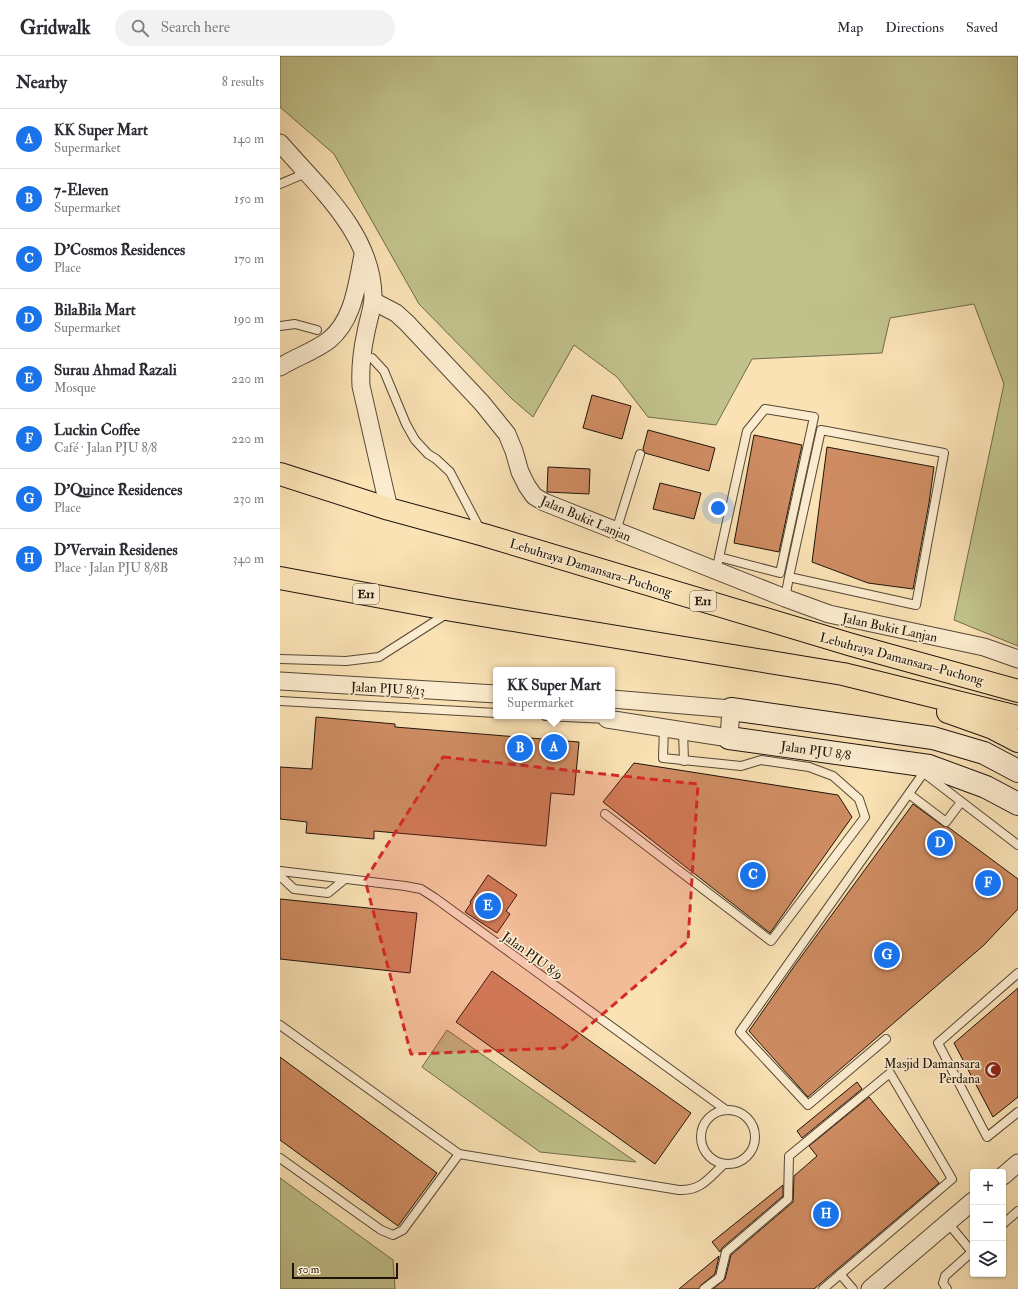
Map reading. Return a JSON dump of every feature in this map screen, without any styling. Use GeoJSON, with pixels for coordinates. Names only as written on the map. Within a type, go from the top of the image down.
{"type":"FeatureCollection","features":[{"type":"Feature","properties":{"kind":"highway","name":"Lebuhraya Damansara–Puchong"},"geometry":{"type":"LineString","coordinates":[[280,474],[389,509],[484,535],[852,645],[1018,691]]}},
{"type":"Feature","properties":{"kind":"highway","name":"E11"},"geometry":{"type":"LineString","coordinates":[[280,578],[452,610],[843,674],[1018,717]]}},
{"type":"Feature","properties":{"kind":"highway"},"geometry":{"type":"LineString","coordinates":[[843,674],[993,728],[1018,740]]}},
{"type":"Feature","properties":{"kind":"street"},"geometry":{"type":"LineString","coordinates":[[280,143],[338,209],[359,242],[364,253],[371,281],[373,301],[360,368],[361,386],[389,509]]}},
{"type":"Feature","properties":{"kind":"street"},"geometry":{"type":"LineString","coordinates":[[280,367],[329,340],[344,323],[354,295],[364,253]]}},
{"type":"Feature","properties":{"kind":"street","name":"Jalan Bukit Lanjan"},"geometry":{"type":"LineString","coordinates":[[373,301],[396,313],[407,323],[482,403],[507,434],[520,472],[527,486],[534,496],[544,502],[616,531],[717,564],[785,598],[829,614],[984,647],[1018,659]]}},
{"type":"Feature","properties":{"kind":"street","name":"Jalan PJU 8/13"},"geometry":{"type":"LineString","coordinates":[[280,681],[493,694]]}},
{"type":"Feature","properties":{"kind":"street"},"geometry":{"type":"LineString","coordinates":[[615,699],[731,708],[933,738],[984,753],[1018,770]]}},
{"type":"Feature","properties":{"kind":"street"},"geometry":{"type":"LineString","coordinates":[[629,714],[646,708],[687,705]]}},
{"type":"Feature","properties":{"kind":"street"},"geometry":{"type":"LineString","coordinates":[[729,738],[731,708]]}},
{"type":"Feature","properties":{"kind":"street"},"geometry":{"type":"LineString","coordinates":[[615,713],[629,714],[660,728]]}},
{"type":"Feature","properties":{"kind":"street","name":"Jalan PJU 8/8"},"geometry":{"type":"LineString","coordinates":[[615,715],[660,728],[926,770],[986,787],[1018,804]]}},
{"type":"Feature","properties":{"kind":"street"},"geometry":{"type":"LineString","coordinates":[[1006,1173],[1018,1163]]}},
{"type":"Feature","properties":{"kind":"street"},"geometry":{"type":"LineString","coordinates":[[870,1289],[970,1204]]}},
{"type":"Feature","properties":{"kind":"lane"},"geometry":{"type":"LineString","coordinates":[[280,184],[306,173]]}},
{"type":"Feature","properties":{"kind":"lane"},"geometry":{"type":"LineString","coordinates":[[280,326],[295,324],[317,330]]}},
{"type":"Feature","properties":{"kind":"lane"},"geometry":{"type":"LineString","coordinates":[[372,358],[384,371],[406,424],[415,440],[428,454],[450,472],[484,535]]}},
{"type":"Feature","properties":{"kind":"lane"},"geometry":{"type":"LineString","coordinates":[[765,408],[814,417],[780,573],[717,564],[747,431],[765,408]]}},
{"type":"Feature","properties":{"kind":"lane"},"geometry":{"type":"LineString","coordinates":[[785,598],[789,577],[821,430],[944,453],[916,605],[789,577]]}},
{"type":"Feature","properties":{"kind":"lane"},"geometry":{"type":"LineString","coordinates":[[616,531],[640,454]]}},
{"type":"Feature","properties":{"kind":"lane"},"geometry":{"type":"LineString","coordinates":[[280,659],[346,661],[379,657],[452,610]]}},
{"type":"Feature","properties":{"kind":"lane"},"geometry":{"type":"LineString","coordinates":[[280,701],[493,713]]}},
{"type":"Feature","properties":{"kind":"lane"},"geometry":{"type":"LineString","coordinates":[[605,814],[771,941],[865,816],[860,799],[833,776],[809,767],[761,760],[741,766],[663,758],[660,728]]}},
{"type":"Feature","properties":{"kind":"lane"},"geometry":{"type":"LineString","coordinates":[[683,731],[684,761]]}},
{"type":"Feature","properties":{"kind":"lane"},"geometry":{"type":"LineString","coordinates":[[886,1039],[808,1105],[740,1032],[926,770],[961,802],[1018,845]]}},
{"type":"Feature","properties":{"kind":"lane"},"geometry":{"type":"LineString","coordinates":[[909,794],[946,822],[961,802]]}},
{"type":"Feature","properties":{"kind":"lane","name":"Jalan PJU 8/9"},"geometry":{"type":"LineString","coordinates":[[280,871],[421,889],[726,1110],[739,1113],[750,1121],[754,1129],[755,1138],[753,1147],[748,1155],[741,1161],[733,1164],[724,1164],[700,1186],[689,1190],[679,1190],[458,1154],[280,1025]]}},
{"type":"Feature","properties":{"kind":"lane"},"geometry":{"type":"LineString","coordinates":[[280,876],[294,889],[328,893],[345,879]]}},
{"type":"Feature","properties":{"kind":"lane"},"geometry":{"type":"LineString","coordinates":[[1018,973],[938,1043],[987,1137],[1018,1112]]}},
{"type":"Feature","properties":{"kind":"lane"},"geometry":{"type":"LineString","coordinates":[[704,1289],[720,1277],[726,1252],[788,1199],[789,1156],[890,1073],[952,1179],[823,1289]]}},
{"type":"Feature","properties":{"kind":"lane"},"geometry":{"type":"LineString","coordinates":[[724,1164],[709,1156],[704,1149],[702,1132],[710,1117],[718,1112],[726,1110]]}},
{"type":"Feature","properties":{"kind":"lane"},"geometry":{"type":"LineString","coordinates":[[280,1158],[381,1230],[393,1236],[403,1230],[458,1154]]}},
{"type":"Feature","properties":{"kind":"lane"},"geometry":{"type":"LineString","coordinates":[[1006,1221],[1018,1211]]}},
{"type":"Feature","properties":{"kind":"lane"},"geometry":{"type":"LineString","coordinates":[[948,1223],[970,1250]]}},
{"type":"Feature","properties":{"kind":"lane"},"geometry":{"type":"LineString","coordinates":[[947,1289],[943,1283],[945,1276],[970,1254]]}},
{"type":"Feature","properties":{"kind":"lane"},"geometry":{"type":"LineString","coordinates":[[840,1274],[853,1289]]}},
{"type":"Feature","properties":{"kind":"highlighted area"},"geometry":{"type":"Polygon","coordinates":[[[443,757],[698,784],[688,941],[563,1048],[411,1054],[365,880],[443,757]]]}},
{"type":"Feature","properties":{"kind":"green space"},"geometry":{"type":"Polygon","coordinates":[[[280,56],[1018,56],[1018,646],[954,620],[1004,384],[974,304],[890,318],[882,353],[752,359],[716,425],[648,417],[617,377],[574,345],[533,417],[512,399],[419,304],[334,154],[280,107],[280,56]]]}},
{"type":"Feature","properties":{"kind":"green space"},"geometry":{"type":"Polygon","coordinates":[[[447,1030],[636,1162],[540,1152],[422,1067],[447,1030]]]}},
{"type":"Feature","properties":{"kind":"green space"},"geometry":{"type":"Polygon","coordinates":[[[280,1178],[393,1260],[395,1289],[280,1289],[280,1178]]]}},
{"type":"Feature","properties":{"kind":"building"},"geometry":{"type":"Polygon","coordinates":[[[592,395],[631,406],[622,439],[583,428],[592,395]]]}},
{"type":"Feature","properties":{"kind":"building"},"geometry":{"type":"Polygon","coordinates":[[[648,430],[715,448],[709,471],[645,453],[643,449],[648,430]]]}},
{"type":"Feature","properties":{"kind":"building"},"geometry":{"type":"Polygon","coordinates":[[[754,435],[802,445],[779,552],[734,543],[754,435]]]}},
{"type":"Feature","properties":{"kind":"building"},"geometry":{"type":"Polygon","coordinates":[[[827,447],[934,467],[913,589],[868,583],[812,562],[827,447]]]}},
{"type":"Feature","properties":{"kind":"building"},"geometry":{"type":"Polygon","coordinates":[[[548,467],[590,469],[589,494],[547,492],[548,467]]]}},
{"type":"Feature","properties":{"kind":"building"},"geometry":{"type":"Polygon","coordinates":[[[660,483],[701,493],[694,519],[653,509],[660,483]]]}},
{"type":"Feature","properties":{"kind":"building"},"geometry":{"type":"Polygon","coordinates":[[[316,717],[395,724],[395,727],[579,742],[574,795],[551,793],[546,846],[374,831],[374,839],[306,833],[307,822],[280,819],[280,767],[312,769],[316,717]]]}},
{"type":"Feature","properties":{"kind":"building"},"geometry":{"type":"Polygon","coordinates":[[[634,763],[838,795],[852,817],[770,933],[603,802],[634,763]]]}},
{"type":"Feature","properties":{"kind":"building"},"geometry":{"type":"Polygon","coordinates":[[[913,804],[943,826],[948,827],[1018,879],[1018,909],[984,945],[808,1097],[749,1031],[795,965],[913,804]]]}},
{"type":"Feature","properties":{"kind":"building"},"geometry":{"type":"Polygon","coordinates":[[[488,875],[517,895],[506,911],[510,914],[497,933],[465,912],[488,875]]]}},
{"type":"Feature","properties":{"kind":"building"},"geometry":{"type":"Polygon","coordinates":[[[280,899],[417,913],[410,973],[280,959],[280,899]]]}},
{"type":"Feature","properties":{"kind":"building"},"geometry":{"type":"Polygon","coordinates":[[[492,971],[691,1113],[655,1164],[456,1022],[492,971]]]}},
{"type":"Feature","properties":{"kind":"building","name":"Masjid Damansara Perdana"},"geometry":{"type":"Polygon","coordinates":[[[1018,988],[1018,1097],[993,1117],[954,1043],[1018,988]]]}},
{"type":"Feature","properties":{"kind":"building"},"geometry":{"type":"Polygon","coordinates":[[[280,1057],[437,1173],[398,1226],[280,1140],[280,1057]]]}},
{"type":"Feature","properties":{"kind":"building"},"geometry":{"type":"Polygon","coordinates":[[[857,1082],[862,1089],[802,1138],[797,1131],[857,1082]]]}},
{"type":"Feature","properties":{"kind":"building"},"geometry":{"type":"Polygon","coordinates":[[[869,1097],[939,1183],[814,1289],[713,1289],[725,1279],[731,1255],[793,1202],[794,1176],[817,1156],[809,1146],[869,1097]]]}},
{"type":"Feature","properties":{"kind":"building"},"geometry":{"type":"Polygon","coordinates":[[[783,1185],[783,1196],[722,1248],[720,1252],[712,1242],[783,1185]]]}},
{"type":"Feature","properties":{"kind":"building"},"geometry":{"type":"Polygon","coordinates":[[[719,1256],[715,1274],[701,1285],[699,1289],[679,1289],[719,1256]]]}},
{"type":"Feature","properties":{"kind":"place","name":"KK Super Mart"},"geometry":{"type":"Point","coordinates":[554,747]}},
{"type":"Feature","properties":{"kind":"place","name":"7-Eleven"},"geometry":{"type":"Point","coordinates":[520,748]}},
{"type":"Feature","properties":{"kind":"place","name":"BilaBila Mart"},"geometry":{"type":"Point","coordinates":[940,843]}},
{"type":"Feature","properties":{"kind":"place","name":"D'Cosmos Residences"},"geometry":{"type":"Point","coordinates":[753,875]}},
{"type":"Feature","properties":{"kind":"place","name":"Luckin Coffee"},"geometry":{"type":"Point","coordinates":[988,883]}},
{"type":"Feature","properties":{"kind":"place","name":"Surau Ahmad Razali"},"geometry":{"type":"Point","coordinates":[488,906]}},
{"type":"Feature","properties":{"kind":"place","name":"D'Quince Residences"},"geometry":{"type":"Point","coordinates":[887,955]}},
{"type":"Feature","properties":{"kind":"place","name":"Masjid Damansara Perdana"},"geometry":{"type":"Point","coordinates":[993,1070]}},
{"type":"Feature","properties":{"kind":"place","name":"D'Vervain Residenes"},"geometry":{"type":"Point","coordinates":[826,1214]}}]}
